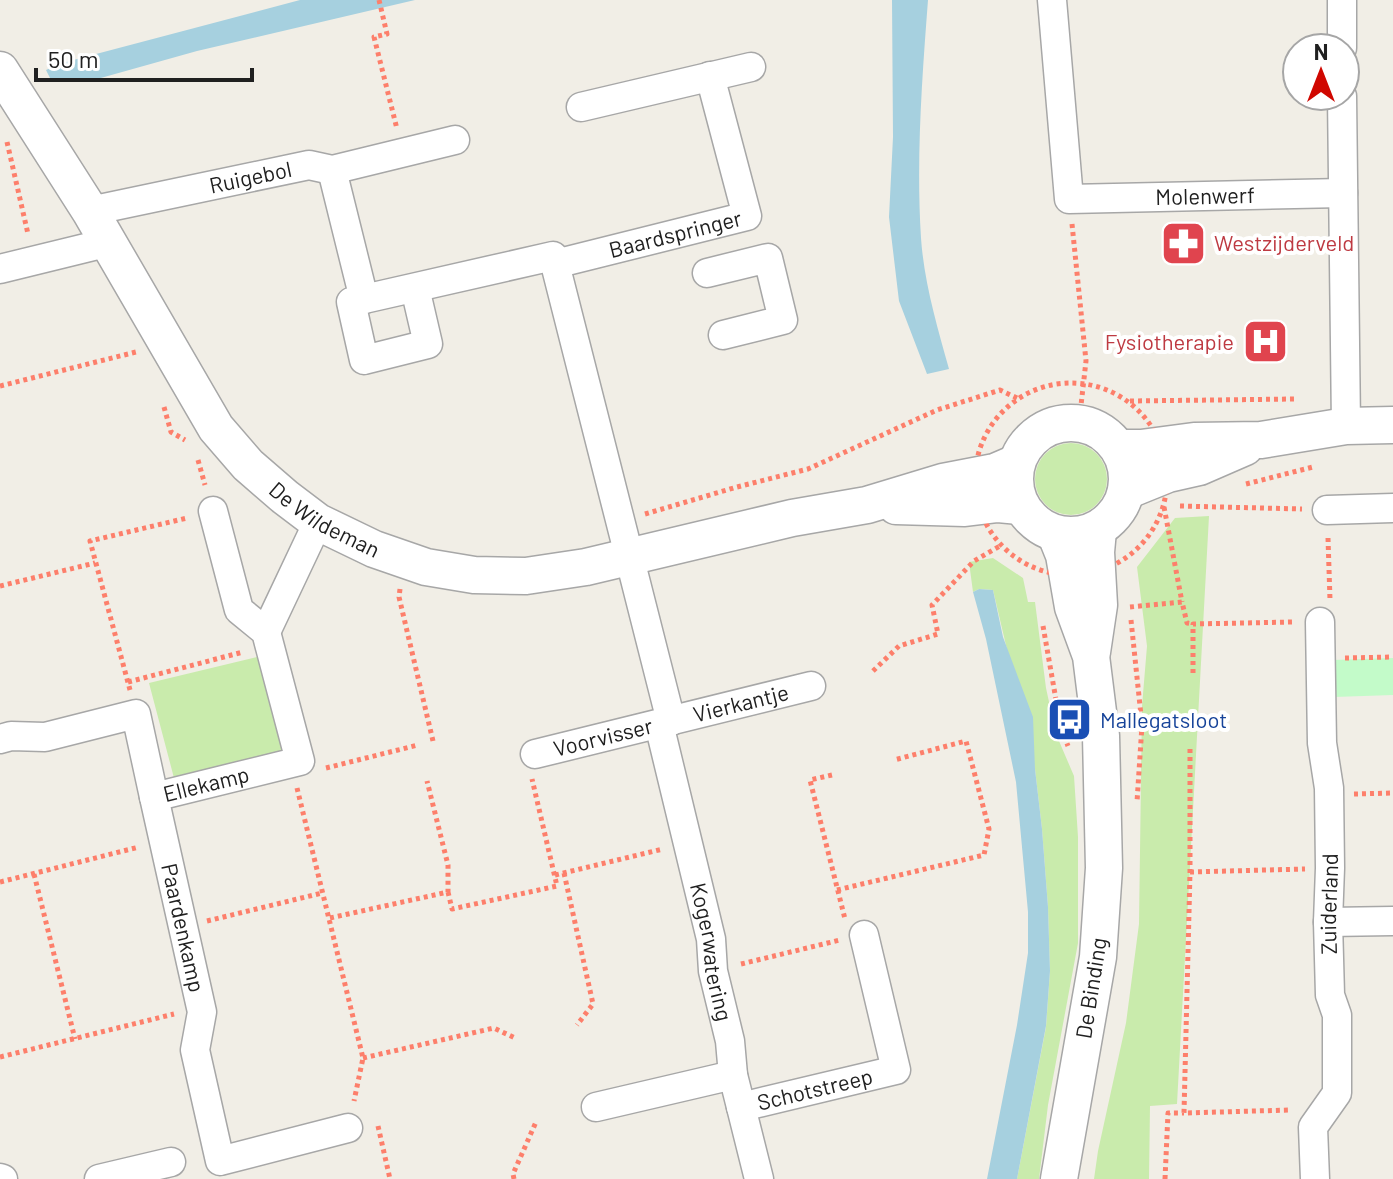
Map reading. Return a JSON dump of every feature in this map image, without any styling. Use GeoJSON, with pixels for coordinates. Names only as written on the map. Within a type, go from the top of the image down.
{"type":"FeatureCollection","features":[{"type":"Feature","properties":{"kind":"street"},"geometry":{"type":"LineString","coordinates":[[1052,0],[1069,199]]}},
{"type":"Feature","properties":{"kind":"street"},"geometry":{"type":"LineString","coordinates":[[1342,0],[1342,32]]}},
{"type":"Feature","properties":{"kind":"street"},"geometry":{"type":"LineString","coordinates":[[581,107],[751,67]]}},
{"type":"Feature","properties":{"kind":"street","name":"De Wildeman"},"geometry":{"type":"LineString","coordinates":[[0,70],[110,242],[216,428],[248,465],[318,522],[374,549],[426,567],[474,575],[526,576],[586,567],[626,538],[977,491],[1020,506]]}},
{"type":"Feature","properties":{"kind":"street","name":"Baardspringer"},"geometry":{"type":"LineString","coordinates":[[364,299],[553,256],[555,264],[747,216],[710,76]]}},
{"type":"Feature","properties":{"kind":"street"},"geometry":{"type":"LineString","coordinates":[[1342,112],[1346,412]]}},
{"type":"Feature","properties":{"kind":"street","name":"Ruigebol"},"geometry":{"type":"LineString","coordinates":[[90,211],[309,165],[332,170],[455,140]]}},
{"type":"Feature","properties":{"kind":"street"},"geometry":{"type":"LineString","coordinates":[[332,170],[364,299],[351,302],[364,360],[428,344],[415,288]]}},
{"type":"Feature","properties":{"kind":"street","name":"Molenwerf"},"geometry":{"type":"LineString","coordinates":[[1069,199],[1343,193]]}},
{"type":"Feature","properties":{"kind":"street"},"geometry":{"type":"LineString","coordinates":[[747,216],[758,260]]}},
{"type":"Feature","properties":{"kind":"street"},"geometry":{"type":"LineString","coordinates":[[0,269],[110,242]]}},
{"type":"Feature","properties":{"kind":"street"},"geometry":{"type":"LineString","coordinates":[[707,273],[768,258],[783,320],[723,335]]}},
{"type":"Feature","properties":{"kind":"street"},"geometry":{"type":"LineString","coordinates":[[555,264],[626,538]]}},
{"type":"Feature","properties":{"kind":"street"},"geometry":{"type":"LineString","coordinates":[[1126,491],[1172,481],[1194,441],[1261,440],[1346,412],[1393,425]]}},
{"type":"Feature","properties":{"kind":"street"},"geometry":{"type":"LineString","coordinates":[[1119,448],[1127,467],[1126,491],[1116,514],[1098,530],[1078,536],[1056,535],[1036,524],[1020,506],[1014,487],[1016,463],[1032,437],[1051,425],[1079,423],[1102,432],[1119,448],[1172,481]]}},
{"type":"Feature","properties":{"kind":"street","name":"De Wildeman"},"geometry":{"type":"LineString","coordinates":[[977,491],[995,472],[1016,463]]}},
{"type":"Feature","properties":{"kind":"street"},"geometry":{"type":"LineString","coordinates":[[1327,510],[1393,508]]}},
{"type":"Feature","properties":{"kind":"street"},"geometry":{"type":"LineString","coordinates":[[213,511],[239,610],[268,639],[300,761],[292,770]]}},
{"type":"Feature","properties":{"kind":"street"},"geometry":{"type":"LineString","coordinates":[[268,639],[318,522]]}},
{"type":"Feature","properties":{"kind":"street","name":"De Binding"},"geometry":{"type":"LineString","coordinates":[[1082,573],[1098,530]]}},
{"type":"Feature","properties":{"kind":"street","name":"De Binding"},"geometry":{"type":"LineString","coordinates":[[1056,535],[1099,605],[1091,656],[1101,736],[1104,868],[1098,957],[1059,1179]]}},
{"type":"Feature","properties":{"kind":"street","name":"Kogerwatering"},"geometry":{"type":"LineString","coordinates":[[626,538],[711,939],[713,971],[730,1041],[733,1075],[759,1179]]}},
{"type":"Feature","properties":{"kind":"street","name":"Zuiderland"},"geometry":{"type":"LineString","coordinates":[[1315,1179],[1313,1127],[1337,1093],[1337,1015],[1330,995],[1329,795],[1322,743],[1320,622]]}},
{"type":"Feature","properties":{"kind":"street","name":"Vierkantje"},"geometry":{"type":"LineString","coordinates":[[665,722],[811,686]]}},
{"type":"Feature","properties":{"kind":"street"},"geometry":{"type":"LineString","coordinates":[[0,739],[11,736],[45,737],[136,714]]}},
{"type":"Feature","properties":{"kind":"street","name":"Ellekamp"},"geometry":{"type":"LineString","coordinates":[[136,714],[154,797],[292,770]]}},
{"type":"Feature","properties":{"kind":"street","name":"Voorvisser"},"geometry":{"type":"LineString","coordinates":[[532,763],[665,722]]}},
{"type":"Feature","properties":{"kind":"street","name":"Paardenkamp"},"geometry":{"type":"LineString","coordinates":[[154,797],[202,1012],[195,1050],[218,1150]]}},
{"type":"Feature","properties":{"kind":"street"},"geometry":{"type":"LineString","coordinates":[[1328,922],[1393,921]]}},
{"type":"Feature","properties":{"kind":"street","name":"Schotstreep"},"geometry":{"type":"LineString","coordinates":[[741,1107],[896,1070],[854,933]]}},
{"type":"Feature","properties":{"kind":"street"},"geometry":{"type":"LineString","coordinates":[[596,1107],[733,1075]]}},
{"type":"Feature","properties":{"kind":"street"},"geometry":{"type":"LineString","coordinates":[[99,1179],[173,1170],[218,1150],[220,1161],[348,1128]]}},
{"type":"Feature","properties":{"kind":"path"},"geometry":{"type":"LineString","coordinates":[[379,0],[387,34],[374,37],[403,153]]}},
{"type":"Feature","properties":{"kind":"path"},"geometry":{"type":"LineString","coordinates":[[3,129],[34,261]]}},
{"type":"Feature","properties":{"kind":"path"},"geometry":{"type":"LineString","coordinates":[[1069,199],[1086,361],[1079,423]]}},
{"type":"Feature","properties":{"kind":"path"},"geometry":{"type":"LineString","coordinates":[[0,386],[149,349]]}},
{"type":"Feature","properties":{"kind":"path"},"geometry":{"type":"LineString","coordinates":[[1172,481],[1149,536],[1125,561],[1082,573],[1034,570],[1000,546],[988,529],[977,491],[982,440],[998,415],[1017,398],[1048,384],[1083,382],[1129,401],[1346,412]]}},
{"type":"Feature","properties":{"kind":"path"},"geometry":{"type":"LineString","coordinates":[[626,538],[737,487],[808,469],[937,410],[1000,390],[1017,398]]}},
{"type":"Feature","properties":{"kind":"path"},"geometry":{"type":"LineString","coordinates":[[1129,401],[1148,420],[1172,481],[1182,602],[1187,623],[1331,621],[1327,510],[1172,481]]}},
{"type":"Feature","properties":{"kind":"path"},"geometry":{"type":"LineString","coordinates":[[1237,487],[1325,464]]}},
{"type":"Feature","properties":{"kind":"path"},"geometry":{"type":"LineString","coordinates":[[136,714],[90,541],[213,511]]}},
{"type":"Feature","properties":{"kind":"path"},"geometry":{"type":"LineString","coordinates":[[873,671],[899,646],[938,634],[932,605],[974,561],[1000,546]]}},
{"type":"Feature","properties":{"kind":"path"},"geometry":{"type":"LineString","coordinates":[[406,560],[399,597],[433,741]]}},
{"type":"Feature","properties":{"kind":"path"},"geometry":{"type":"LineString","coordinates":[[0,586],[95,563]]}},
{"type":"Feature","properties":{"kind":"path"},"geometry":{"type":"LineString","coordinates":[[1129,607],[1182,602]]}},
{"type":"Feature","properties":{"kind":"path"},"geometry":{"type":"LineString","coordinates":[[1042,618],[1061,728],[1068,746],[1103,796]]}},
{"type":"Feature","properties":{"kind":"path"},"geometry":{"type":"LineString","coordinates":[[1193,624],[1193,673]]}},
{"type":"Feature","properties":{"kind":"path"},"geometry":{"type":"LineString","coordinates":[[128,682],[268,639]]}},
{"type":"Feature","properties":{"kind":"path"},"geometry":{"type":"LineString","coordinates":[[1320,659],[1393,657]]}},
{"type":"Feature","properties":{"kind":"path"},"geometry":{"type":"LineString","coordinates":[[837,890],[984,855],[989,829],[966,741],[894,760]]}},
{"type":"Feature","properties":{"kind":"path"},"geometry":{"type":"LineString","coordinates":[[390,1179],[377,1121],[348,1128],[363,1058],[292,770],[418,745]]}},
{"type":"Feature","properties":{"kind":"path"},"geometry":{"type":"LineString","coordinates":[[1184,1113],[1190,749]]}},
{"type":"Feature","properties":{"kind":"path"},"geometry":{"type":"LineString","coordinates":[[427,781],[448,865],[448,892],[452,909],[557,886],[532,763]]}},
{"type":"Feature","properties":{"kind":"path"},"geometry":{"type":"LineString","coordinates":[[713,971],[854,933],[837,890],[810,780],[832,775]]}},
{"type":"Feature","properties":{"kind":"path"},"geometry":{"type":"LineString","coordinates":[[1329,795],[1393,793]]}},
{"type":"Feature","properties":{"kind":"path"},"geometry":{"type":"LineString","coordinates":[[0,882],[164,841]]}},
{"type":"Feature","properties":{"kind":"path"},"geometry":{"type":"LineString","coordinates":[[555,875],[689,843]]}},
{"type":"Feature","properties":{"kind":"path"},"geometry":{"type":"LineString","coordinates":[[1190,872],[1330,868]]}},
{"type":"Feature","properties":{"kind":"path"},"geometry":{"type":"LineString","coordinates":[[564,873],[593,1004],[577,1025]]}},
{"type":"Feature","properties":{"kind":"path"},"geometry":{"type":"LineString","coordinates":[[34,874],[75,1039]]}},
{"type":"Feature","properties":{"kind":"path"},"geometry":{"type":"LineString","coordinates":[[330,918],[448,892]]}},
{"type":"Feature","properties":{"kind":"path"},"geometry":{"type":"LineString","coordinates":[[183,927],[322,893]]}},
{"type":"Feature","properties":{"kind":"path"},"geometry":{"type":"LineString","coordinates":[[0,1057],[201,1007]]}},
{"type":"Feature","properties":{"kind":"path"},"geometry":{"type":"LineString","coordinates":[[363,1058],[494,1028],[517,1039]]}},
{"type":"Feature","properties":{"kind":"path"},"geometry":{"type":"LineString","coordinates":[[1165,1179],[1168,1113],[1326,1108]]}},
{"type":"Feature","properties":{"kind":"path"},"geometry":{"type":"LineString","coordinates":[[514,1179],[513,1174],[536,1122]]}},
{"type":"Feature","properties":{"kind":"green space"},"geometry":{"type":"Polygon","coordinates":[[[1071,443],[1091,449],[1101,459],[1107,479],[1101,499],[1091,509],[1071,515],[1051,509],[1041,499],[1035,479],[1041,459],[1051,449],[1071,443]]]}},
{"type":"Feature","properties":{"kind":"green space"},"geometry":{"type":"Polygon","coordinates":[[[1209,516],[1177,1104],[1150,1106],[1149,1179],[1094,1179],[1126,1023],[1139,924],[1142,706],[1147,646],[1137,567],[1175,518],[1209,516]]]}},
{"type":"Feature","properties":{"kind":"green space"},"geometry":{"type":"Polygon","coordinates":[[[993,558],[1023,578],[1028,602],[1035,602],[1046,688],[1056,734],[1074,776],[1078,837],[1078,943],[1048,1105],[1039,1179],[1017,1179],[1046,1027],[1050,971],[1048,907],[1035,769],[993,590],[973,592],[969,562],[993,558]]]}},
{"type":"Feature","properties":{"kind":"green space"},"geometry":{"type":"Polygon","coordinates":[[[261,656],[284,751],[174,778],[149,683],[261,656]]]}},
{"type":"Feature","properties":{"kind":"green space"},"geometry":{"type":"Polygon","coordinates":[[[1393,658],[1393,695],[1334,697],[1333,660],[1393,658]]]}},
{"type":"Feature","properties":{"kind":"water"},"geometry":{"type":"Polygon","coordinates":[[[300,0],[415,0],[197,51],[90,81],[52,82],[46,70],[62,63],[300,0]]]}},
{"type":"Feature","properties":{"kind":"water"},"geometry":{"type":"Polygon","coordinates":[[[892,0],[928,0],[919,149],[921,238],[928,287],[949,369],[927,374],[899,301],[889,217],[893,137],[892,0]]]}},
{"type":"Feature","properties":{"kind":"water"},"geometry":{"type":"Polygon","coordinates":[[[993,590],[1003,637],[1033,717],[1048,907],[1050,971],[1046,1026],[1017,1179],[987,1179],[1017,1025],[1028,953],[1028,912],[1016,782],[973,592],[993,590]]]}},
{"type":"Feature","properties":{"kind":"place","name":"Westzijderveld"},"geometry":{"type":"Point","coordinates":[1183,243]}},
{"type":"Feature","properties":{"kind":"place","name":"Fysiotherapie"},"geometry":{"type":"Point","coordinates":[1265,342]}},
{"type":"Feature","properties":{"kind":"place","name":"Mallegatsloot"},"geometry":{"type":"Point","coordinates":[1069,720]}}]}
